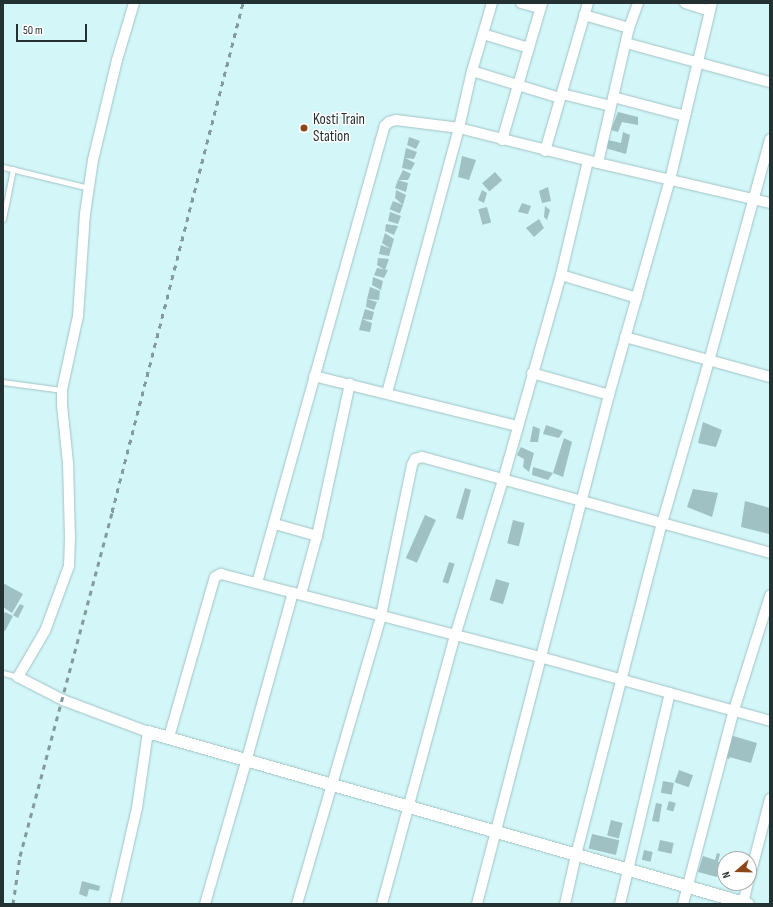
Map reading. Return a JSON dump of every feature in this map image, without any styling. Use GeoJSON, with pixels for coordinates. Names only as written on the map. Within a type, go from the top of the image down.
{"type":"FeatureCollection","features":[{"type":"Feature","properties":{"kind":"street"},"geometry":{"type":"LineString","coordinates":[[134,3],[117,60],[93,160],[85,214],[78,316],[62,390],[62,405],[68,463],[70,538],[68,566],[45,631],[18,677],[63,700],[148,732],[169,737],[246,762],[495,833],[628,869],[745,904],[747,891]]}},
{"type":"Feature","properties":{"kind":"street"},"geometry":{"type":"LineString","coordinates":[[387,393],[459,128],[472,71],[492,3]]}},
{"type":"Feature","properties":{"kind":"street"},"geometry":{"type":"LineString","coordinates":[[502,140],[541,5],[521,3]]}},
{"type":"Feature","properties":{"kind":"street"},"geometry":{"type":"LineString","coordinates":[[546,151],[588,3]]}},
{"type":"Feature","properties":{"kind":"street"},"geometry":{"type":"LineString","coordinates":[[382,904],[455,636],[518,426],[593,162],[612,102],[629,28],[638,3]]}},
{"type":"Feature","properties":{"kind":"street"},"geometry":{"type":"LineString","coordinates":[[477,904],[609,395],[670,180],[711,7],[685,3]]}},
{"type":"Feature","properties":{"kind":"street"},"geometry":{"type":"LineString","coordinates":[[584,15],[629,28]]}},
{"type":"Feature","properties":{"kind":"street"},"geometry":{"type":"LineString","coordinates":[[483,34],[529,48]]}},
{"type":"Feature","properties":{"kind":"street"},"geometry":{"type":"LineString","coordinates":[[626,43],[770,82]]}},
{"type":"Feature","properties":{"kind":"street"},"geometry":{"type":"LineString","coordinates":[[472,71],[561,96],[612,102],[685,116]]}},
{"type":"Feature","properties":{"kind":"street"},"geometry":{"type":"LineString","coordinates":[[257,583],[275,524],[314,376],[385,126],[389,122],[396,120],[459,128],[546,151],[770,203]]}},
{"type":"Feature","properties":{"kind":"street"},"geometry":{"type":"LineString","coordinates":[[565,904],[576,855],[662,523],[709,361],[770,139]]}},
{"type":"Feature","properties":{"kind":"street"},"geometry":{"type":"LineString","coordinates":[[560,275],[637,298]]}},
{"type":"Feature","properties":{"kind":"street"},"geometry":{"type":"LineString","coordinates":[[626,337],[770,377]]}},
{"type":"Feature","properties":{"kind":"street"},"geometry":{"type":"LineString","coordinates":[[532,373],[609,395]]}},
{"type":"Feature","properties":{"kind":"street"},"geometry":{"type":"LineString","coordinates":[[314,376],[518,426]]}},
{"type":"Feature","properties":{"kind":"street"},"geometry":{"type":"LineString","coordinates":[[205,904],[297,593],[317,536],[350,384]]}},
{"type":"Feature","properties":{"kind":"street"},"geometry":{"type":"LineString","coordinates":[[297,904],[330,785],[380,616],[412,466],[415,459],[422,457],[770,553]]}},
{"type":"Feature","properties":{"kind":"street"},"geometry":{"type":"LineString","coordinates":[[275,524],[317,536]]}},
{"type":"Feature","properties":{"kind":"street"},"geometry":{"type":"LineString","coordinates":[[169,737],[214,577],[221,574],[540,657],[770,721]]}},
{"type":"Feature","properties":{"kind":"street"},"geometry":{"type":"LineString","coordinates":[[683,904],[734,710],[770,596]]}},
{"type":"Feature","properties":{"kind":"street"},"geometry":{"type":"LineString","coordinates":[[620,904],[670,693]]}},
{"type":"Feature","properties":{"kind":"street"},"geometry":{"type":"LineString","coordinates":[[115,904],[137,808],[148,732]]}},
{"type":"Feature","properties":{"kind":"street"},"geometry":{"type":"LineString","coordinates":[[757,851],[770,799]]}},
{"type":"Feature","properties":{"kind":"lane"},"geometry":{"type":"LineString","coordinates":[[3,167],[89,188]]}},
{"type":"Feature","properties":{"kind":"lane"},"geometry":{"type":"LineString","coordinates":[[3,219],[13,169]]}},
{"type":"Feature","properties":{"kind":"lane"},"geometry":{"type":"LineString","coordinates":[[3,382],[62,390]]}},
{"type":"Feature","properties":{"kind":"lane"},"geometry":{"type":"LineString","coordinates":[[3,673],[18,677]]}},
{"type":"Feature","properties":{"kind":"building"},"geometry":{"type":"Polygon","coordinates":[[[618,112],[638,117],[638,125],[622,122],[618,132],[611,130],[618,112]]]}},
{"type":"Feature","properties":{"kind":"building"},"geometry":{"type":"Polygon","coordinates":[[[623,132],[630,135],[626,154],[598,146],[599,138],[621,143],[623,132]]]}},
{"type":"Feature","properties":{"kind":"building"},"geometry":{"type":"Polygon","coordinates":[[[409,137],[420,141],[416,149],[407,145],[409,137]]]}},
{"type":"Feature","properties":{"kind":"building"},"geometry":{"type":"Polygon","coordinates":[[[406,148],[417,152],[414,159],[405,158],[415,163],[411,170],[402,168],[406,148]]]}},
{"type":"Feature","properties":{"kind":"building"},"geometry":{"type":"Polygon","coordinates":[[[462,156],[476,160],[469,180],[458,177],[462,156]]]}},
{"type":"Feature","properties":{"kind":"building"},"geometry":{"type":"Polygon","coordinates":[[[403,170],[411,174],[408,180],[398,180],[403,170]]]}},
{"type":"Feature","properties":{"kind":"building"},"geometry":{"type":"Polygon","coordinates":[[[495,172],[502,180],[489,191],[482,183],[495,172]]]}},
{"type":"Feature","properties":{"kind":"building"},"geometry":{"type":"Polygon","coordinates":[[[398,180],[408,183],[406,192],[395,188],[398,180]]]}},
{"type":"Feature","properties":{"kind":"building"},"geometry":{"type":"Polygon","coordinates":[[[548,187],[551,201],[542,203],[539,191],[548,187]]]}},
{"type":"Feature","properties":{"kind":"building"},"geometry":{"type":"Polygon","coordinates":[[[396,190],[406,195],[403,205],[395,198],[396,190]]]}},
{"type":"Feature","properties":{"kind":"building"},"geometry":{"type":"Polygon","coordinates":[[[482,190],[487,193],[484,203],[478,200],[482,190]]]}},
{"type":"Feature","properties":{"kind":"building"},"geometry":{"type":"Polygon","coordinates":[[[393,201],[403,205],[400,213],[390,209],[393,201]]]}},
{"type":"Feature","properties":{"kind":"building"},"geometry":{"type":"Polygon","coordinates":[[[522,203],[531,206],[528,214],[518,212],[522,203]]]}},
{"type":"Feature","properties":{"kind":"building"},"geometry":{"type":"Polygon","coordinates":[[[545,206],[550,210],[547,220],[544,217],[545,206]]]}},
{"type":"Feature","properties":{"kind":"building"},"geometry":{"type":"Polygon","coordinates":[[[487,207],[491,222],[482,225],[478,209],[487,207]]]}},
{"type":"Feature","properties":{"kind":"building"},"geometry":{"type":"Polygon","coordinates":[[[390,212],[401,216],[398,224],[388,221],[390,212]]]}},
{"type":"Feature","properties":{"kind":"building"},"geometry":{"type":"Polygon","coordinates":[[[539,219],[544,228],[534,237],[526,228],[539,219]]]}},
{"type":"Feature","properties":{"kind":"building"},"geometry":{"type":"Polygon","coordinates":[[[386,224],[398,226],[394,235],[385,231],[386,224]]]}},
{"type":"Feature","properties":{"kind":"building"},"geometry":{"type":"Polygon","coordinates":[[[385,233],[394,239],[389,256],[379,254],[381,245],[391,249],[382,243],[385,233]]]}},
{"type":"Feature","properties":{"kind":"building"},"geometry":{"type":"Polygon","coordinates":[[[378,258],[389,259],[385,270],[377,265],[378,258]]]}},
{"type":"Feature","properties":{"kind":"building"},"geometry":{"type":"Polygon","coordinates":[[[377,268],[388,270],[384,278],[374,275],[377,268]]]}},
{"type":"Feature","properties":{"kind":"building"},"geometry":{"type":"Polygon","coordinates":[[[373,277],[383,281],[381,290],[372,285],[373,277]]]}},
{"type":"Feature","properties":{"kind":"building"},"geometry":{"type":"Polygon","coordinates":[[[370,287],[380,291],[379,300],[367,299],[370,287]]]}},
{"type":"Feature","properties":{"kind":"building"},"geometry":{"type":"Polygon","coordinates":[[[367,299],[377,302],[374,310],[366,307],[367,299]]]}},
{"type":"Feature","properties":{"kind":"building"},"geometry":{"type":"Polygon","coordinates":[[[365,309],[374,312],[372,320],[362,319],[365,309]]]}},
{"type":"Feature","properties":{"kind":"building"},"geometry":{"type":"Polygon","coordinates":[[[362,319],[372,323],[370,332],[359,330],[362,319]]]}},
{"type":"Feature","properties":{"kind":"building"},"geometry":{"type":"Polygon","coordinates":[[[703,422],[722,430],[716,447],[698,443],[703,422]]]}},
{"type":"Feature","properties":{"kind":"building"},"geometry":{"type":"Polygon","coordinates":[[[546,425],[563,431],[559,438],[543,434],[546,425]]]}},
{"type":"Feature","properties":{"kind":"building"},"geometry":{"type":"Polygon","coordinates":[[[533,426],[540,429],[538,442],[530,442],[533,426]]]}},
{"type":"Feature","properties":{"kind":"building"},"geometry":{"type":"Polygon","coordinates":[[[564,438],[572,442],[563,477],[553,473],[564,438]]]}},
{"type":"Feature","properties":{"kind":"building"},"geometry":{"type":"Polygon","coordinates":[[[521,447],[534,453],[529,472],[523,467],[524,459],[517,455],[521,447]]]}},
{"type":"Feature","properties":{"kind":"building"},"geometry":{"type":"Polygon","coordinates":[[[533,467],[553,473],[548,480],[532,475],[533,467]]]}},
{"type":"Feature","properties":{"kind":"building"},"geometry":{"type":"Polygon","coordinates":[[[465,488],[471,490],[463,520],[456,518],[465,488]]]}},
{"type":"Feature","properties":{"kind":"building"},"geometry":{"type":"Polygon","coordinates":[[[693,489],[718,493],[712,517],[687,507],[693,489]]]}},
{"type":"Feature","properties":{"kind":"building"},"geometry":{"type":"Polygon","coordinates":[[[745,501],[770,508],[769,534],[741,527],[745,501]]]}},
{"type":"Feature","properties":{"kind":"building"},"geometry":{"type":"Polygon","coordinates":[[[425,515],[436,520],[417,563],[406,558],[425,515]]]}},
{"type":"Feature","properties":{"kind":"building"},"geometry":{"type":"Polygon","coordinates":[[[513,520],[525,523],[519,546],[507,543],[513,520]]]}},
{"type":"Feature","properties":{"kind":"building"},"geometry":{"type":"Polygon","coordinates":[[[449,562],[455,564],[448,584],[443,582],[449,562]]]}},
{"type":"Feature","properties":{"kind":"building"},"geometry":{"type":"Polygon","coordinates":[[[496,579],[509,583],[503,604],[490,600],[496,579]]]}},
{"type":"Feature","properties":{"kind":"building"},"geometry":{"type":"Polygon","coordinates":[[[3,583],[23,594],[12,613],[3,607],[3,583]]]}},
{"type":"Feature","properties":{"kind":"building"},"geometry":{"type":"Polygon","coordinates":[[[20,604],[24,606],[18,618],[13,615],[20,604]]]}},
{"type":"Feature","properties":{"kind":"building"},"geometry":{"type":"Polygon","coordinates":[[[5,612],[13,616],[5,631],[3,630],[3,616],[5,612]]]}},
{"type":"Feature","properties":{"kind":"building"},"geometry":{"type":"Polygon","coordinates":[[[730,735],[757,743],[751,763],[729,757],[730,759],[724,758],[730,735]]]}},
{"type":"Feature","properties":{"kind":"building"},"geometry":{"type":"Polygon","coordinates":[[[679,770],[693,775],[689,787],[675,782],[679,770]]]}},
{"type":"Feature","properties":{"kind":"building"},"geometry":{"type":"Polygon","coordinates":[[[663,781],[674,783],[672,795],[661,793],[663,781]]]}},
{"type":"Feature","properties":{"kind":"building"},"geometry":{"type":"Polygon","coordinates":[[[669,801],[676,803],[673,812],[667,810],[669,801]]]}},
{"type":"Feature","properties":{"kind":"building"},"geometry":{"type":"Polygon","coordinates":[[[656,803],[662,804],[659,822],[652,821],[656,803]]]}},
{"type":"Feature","properties":{"kind":"building"},"geometry":{"type":"Polygon","coordinates":[[[611,820],[623,823],[619,838],[607,836],[611,820]]]}},
{"type":"Feature","properties":{"kind":"building"},"geometry":{"type":"Polygon","coordinates":[[[592,834],[619,840],[616,855],[589,849],[592,834]]]}},
{"type":"Feature","properties":{"kind":"building"},"geometry":{"type":"Polygon","coordinates":[[[660,840],[674,843],[671,854],[658,851],[660,840]]]}},
{"type":"Feature","properties":{"kind":"building"},"geometry":{"type":"Polygon","coordinates":[[[644,850],[653,852],[651,862],[642,860],[644,850]]]}},
{"type":"Feature","properties":{"kind":"building"},"geometry":{"type":"Polygon","coordinates":[[[717,853],[717,877],[698,872],[703,856],[715,860],[717,853]]]}},
{"type":"Feature","properties":{"kind":"building"},"geometry":{"type":"Polygon","coordinates":[[[82,881],[100,886],[99,891],[89,889],[87,897],[79,894],[82,881]]]}},
{"type":"Feature","properties":{"kind":"railway"},"geometry":{"type":"LineString","coordinates":[[13,904],[20,856],[112,512],[243,3]]}},
{"type":"Feature","properties":{"kind":"place","name":"Kosti Train Station"},"geometry":{"type":"Point","coordinates":[304,128]}}]}
